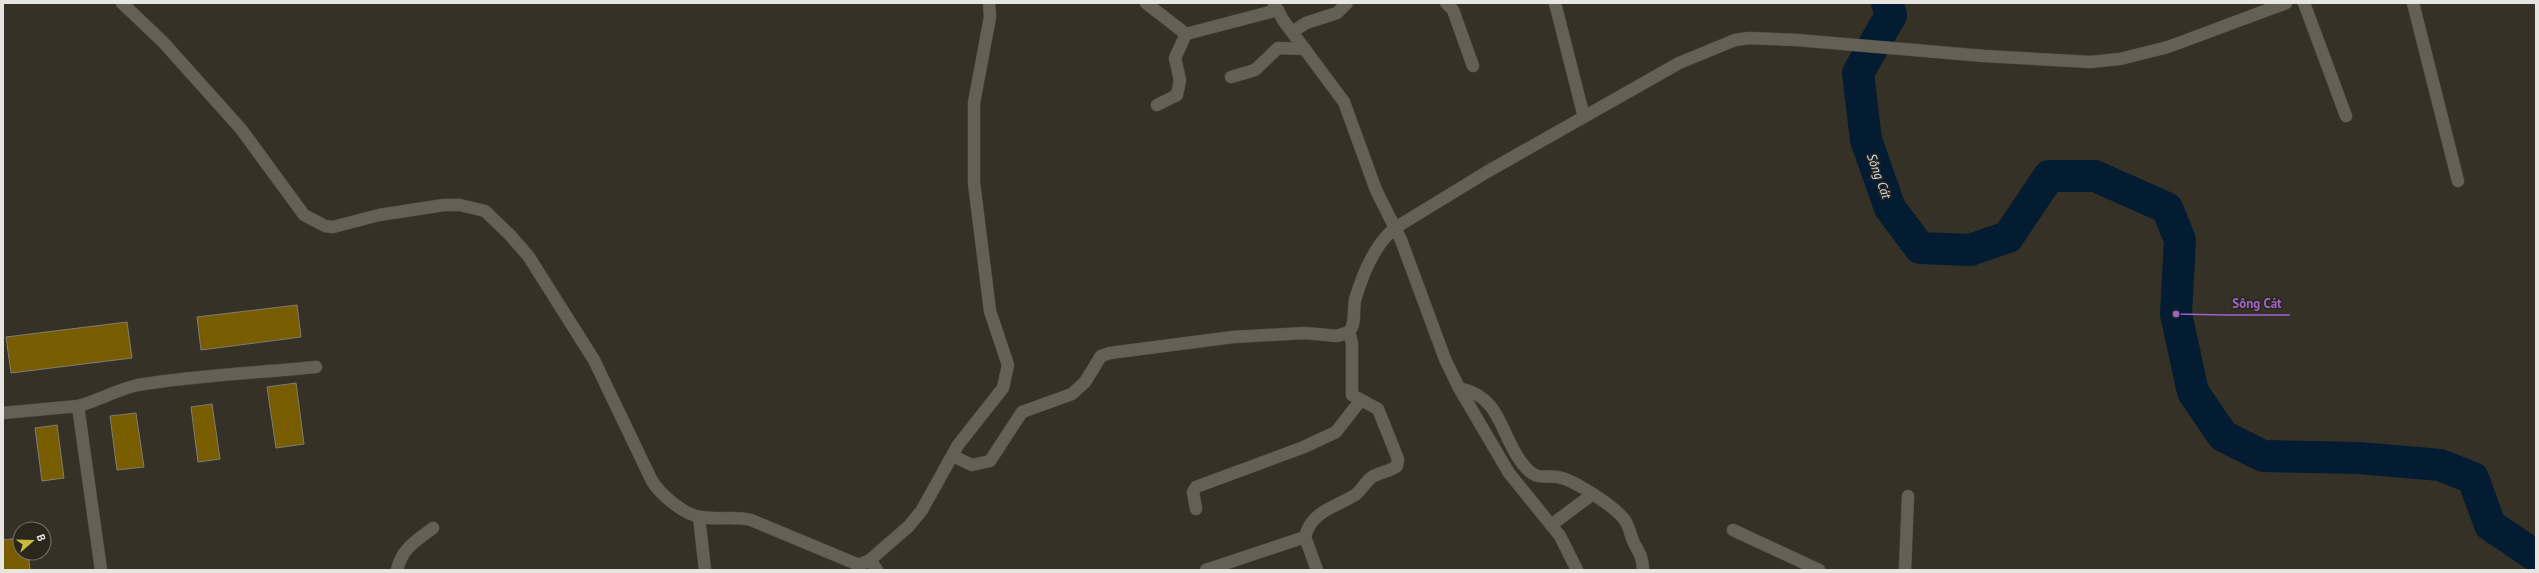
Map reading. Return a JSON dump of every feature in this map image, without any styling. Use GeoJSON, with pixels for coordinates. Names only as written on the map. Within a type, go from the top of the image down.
{"type":"FeatureCollection","features":[{"type":"Feature","properties":{"kind":"street"},"geometry":{"type":"LineString","coordinates":[[122,3],[163,42],[242,130],[304,215],[310,219],[332,227],[379,215],[444,205],[460,205],[485,211],[495,219],[529,257],[594,360],[657,490],[672,502],[699,517],[746,519],[854,565],[870,560],[909,526],[922,510],[958,445],[1003,388],[1008,370],[990,311],[974,183],[974,103],[990,17],[989,3]]}},
{"type":"Feature","properties":{"kind":"street"},"geometry":{"type":"LineString","coordinates":[[1146,3],[1186,34]]}},
{"type":"Feature","properties":{"kind":"street"},"geometry":{"type":"LineString","coordinates":[[1292,32],[1306,23],[1337,13],[1347,3]]}},
{"type":"Feature","properties":{"kind":"street"},"geometry":{"type":"LineString","coordinates":[[1446,3],[1453,10],[1473,66]]}},
{"type":"Feature","properties":{"kind":"street"},"geometry":{"type":"LineString","coordinates":[[1555,3],[1584,117]]}},
{"type":"Feature","properties":{"kind":"street"},"geometry":{"type":"LineString","coordinates":[[1317,570],[1305,537],[1308,528],[1328,507],[1355,495],[1371,478],[1391,471],[1397,466],[1398,459],[1378,409],[1354,397],[1351,388],[1352,343],[1349,332],[1353,324],[1356,299],[1368,269],[1383,240],[1395,228],[1485,173],[1679,63],[1720,45],[1749,38],[1796,40],[1984,56],[2090,62],[2120,59],[2168,47],[2286,3]]}},
{"type":"Feature","properties":{"kind":"street"},"geometry":{"type":"LineString","coordinates":[[2304,3],[2346,116]]}},
{"type":"Feature","properties":{"kind":"street"},"geometry":{"type":"LineString","coordinates":[[2413,3],[2458,181]]}},
{"type":"Feature","properties":{"kind":"street"},"geometry":{"type":"LineString","coordinates":[[1157,105],[1177,95],[1180,80],[1175,58],[1186,34],[1276,7],[1292,32],[1344,102],[1376,190],[1411,265],[1445,359],[1459,388],[1509,473],[1560,536],[1577,570]]}},
{"type":"Feature","properties":{"kind":"street"},"geometry":{"type":"LineString","coordinates":[[1231,77],[1255,70],[1278,48],[1305,49]]}},
{"type":"Feature","properties":{"kind":"street"},"geometry":{"type":"LineString","coordinates":[[953,456],[972,465],[990,461],[1022,412],[1061,399],[1078,390],[1085,382],[1096,361],[1101,356],[1110,353],[1233,337],[1305,333],[1337,336],[1349,332]]}},
{"type":"Feature","properties":{"kind":"street"},"geometry":{"type":"LineString","coordinates":[[3,413],[89,404],[108,393],[139,385],[316,367]]}},
{"type":"Feature","properties":{"kind":"street"},"geometry":{"type":"LineString","coordinates":[[1459,388],[1475,391],[1482,396],[1495,411],[1522,462],[1531,472],[1539,477],[1560,477],[1592,494],[1626,521],[1634,545],[1642,556],[1643,570]]}},
{"type":"Feature","properties":{"kind":"street"},"geometry":{"type":"LineString","coordinates":[[1196,509],[1193,492],[1196,487],[1304,447],[1336,432],[1360,401]]}},
{"type":"Feature","properties":{"kind":"street"},"geometry":{"type":"LineString","coordinates":[[78,406],[101,570]]}},
{"type":"Feature","properties":{"kind":"street"},"geometry":{"type":"LineString","coordinates":[[1551,525],[1592,494]]}},
{"type":"Feature","properties":{"kind":"street"},"geometry":{"type":"LineString","coordinates":[[1905,570],[1908,496]]}},
{"type":"Feature","properties":{"kind":"street"},"geometry":{"type":"LineString","coordinates":[[699,517],[705,570]]}},
{"type":"Feature","properties":{"kind":"street"},"geometry":{"type":"LineString","coordinates":[[397,570],[399,560],[409,545],[433,528]]}},
{"type":"Feature","properties":{"kind":"street"},"geometry":{"type":"LineString","coordinates":[[1733,530],[1819,570]]}},
{"type":"Feature","properties":{"kind":"street"},"geometry":{"type":"LineString","coordinates":[[1206,570],[1305,537]]}},
{"type":"Feature","properties":{"kind":"street"},"geometry":{"type":"LineString","coordinates":[[870,560],[877,570]]}},
{"type":"Feature","properties":{"kind":"building"},"geometry":{"type":"Polygon","coordinates":[[[297,305],[301,337],[201,350],[197,317],[297,305]]]}},
{"type":"Feature","properties":{"kind":"building"},"geometry":{"type":"Polygon","coordinates":[[[127,322],[132,358],[11,373],[6,337],[127,322]]]}},
{"type":"Feature","properties":{"kind":"building"},"geometry":{"type":"Polygon","coordinates":[[[296,383],[304,444],[276,448],[267,387],[296,383]]]}},
{"type":"Feature","properties":{"kind":"building"},"geometry":{"type":"Polygon","coordinates":[[[212,404],[220,459],[198,462],[191,407],[212,404]]]}},
{"type":"Feature","properties":{"kind":"building"},"geometry":{"type":"Polygon","coordinates":[[[136,413],[144,467],[117,470],[110,416],[136,413]]]}},
{"type":"Feature","properties":{"kind":"building"},"geometry":{"type":"Polygon","coordinates":[[[57,425],[64,478],[42,481],[35,428],[57,425]]]}},
{"type":"Feature","properties":{"kind":"building"},"geometry":{"type":"Polygon","coordinates":[[[12,539],[12,561],[29,561],[30,570],[3,570],[3,540],[12,539]]]}},
{"type":"Feature","properties":{"kind":"waterway","name":"Sông Cát"},"geometry":{"type":"LineString","coordinates":[[1887,3],[1891,15],[1858,73],[1866,140],[1890,208],[1920,248],[1970,250],[2008,237],[2049,176],[2095,176],[2167,208],[2180,240],[2176,314],[2193,392],[2223,436],[2263,456],[2359,458],[2440,465],[2473,478],[2490,525],[2536,556]]}},
{"type":"Feature","properties":{"kind":"place","name":"Sông Cát"},"geometry":{"type":"Point","coordinates":[2176,314]}}]}
